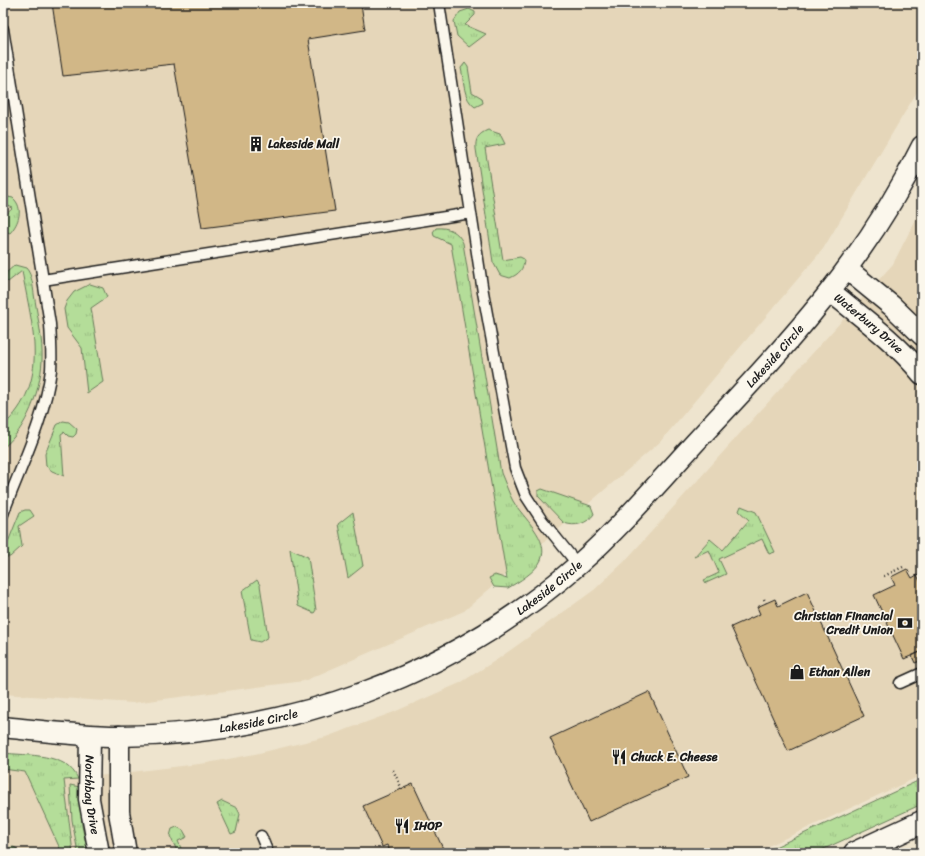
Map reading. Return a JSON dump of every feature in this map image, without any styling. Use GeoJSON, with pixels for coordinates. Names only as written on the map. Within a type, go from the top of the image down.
{"type":"FeatureCollection","features":[{"type":"Feature","properties":{"kind":"main road"},"geometry":{"type":"LineString","coordinates":[[855,853],[913,826]]}},
{"type":"Feature","properties":{"kind":"main road"},"geometry":{"type":"LineString","coordinates":[[897,853],[913,826]]}},
{"type":"Feature","properties":{"kind":"street","name":"Lakeside Circle"},"geometry":{"type":"LineString","coordinates":[[3,727],[90,736],[190,733],[233,728],[308,711],[366,692],[428,666],[459,650],[504,621],[578,565],[665,476],[740,396],[831,292],[848,270],[889,209],[922,146]]}},
{"type":"Feature","properties":{"kind":"street"},"geometry":{"type":"LineString","coordinates":[[848,270],[892,306],[922,335]]}},
{"type":"Feature","properties":{"kind":"street","name":"Waterbury Drive"},"geometry":{"type":"LineString","coordinates":[[831,292],[902,352],[922,374]]}},
{"type":"Feature","properties":{"kind":"street","name":"Northbay Drive"},"geometry":{"type":"LineString","coordinates":[[90,736],[89,799],[99,853]]}},
{"type":"Feature","properties":{"kind":"street","name":"Northbay Drive"},"geometry":{"type":"LineString","coordinates":[[119,736],[119,812],[126,853]]}},
{"type":"Feature","properties":{"kind":"lane"},"geometry":{"type":"LineString","coordinates":[[439,3],[483,292],[515,468],[526,496],[541,519],[578,565]]}},
{"type":"Feature","properties":{"kind":"lane"},"geometry":{"type":"LineString","coordinates":[[3,29],[50,324],[52,348],[50,371],[40,417],[3,514]]}},
{"type":"Feature","properties":{"kind":"lane"},"geometry":{"type":"LineString","coordinates":[[43,280],[471,213]]}},
{"type":"Feature","properties":{"kind":"lane"},"geometry":{"type":"LineString","coordinates":[[900,683],[922,673]]}},
{"type":"Feature","properties":{"kind":"lane"},"geometry":{"type":"LineString","coordinates":[[261,836],[268,853]]}},
{"type":"Feature","properties":{"kind":"path"},"geometry":{"type":"LineString","coordinates":[[884,576],[898,571],[903,567]]}},
{"type":"Feature","properties":{"kind":"path"},"geometry":{"type":"LineString","coordinates":[[764,599],[766,603]]}},
{"type":"Feature","properties":{"kind":"path"},"geometry":{"type":"LineString","coordinates":[[393,770],[402,789]]}},
{"type":"Feature","properties":{"kind":"shaded area","name":"Lakeside Mall"},"geometry":{"type":"Polygon","coordinates":[[[3,3],[922,3],[922,78],[917,92],[823,249],[660,442],[464,611],[304,681],[133,703],[3,694],[3,3]]]}},
{"type":"Feature","properties":{"kind":"shaded area"},"geometry":{"type":"Polygon","coordinates":[[[922,207],[922,775],[753,853],[3,853],[3,765],[64,780],[207,763],[255,754],[326,737],[394,712],[460,683],[498,659],[594,590],[624,562],[893,264],[922,207]]]}},
{"type":"Feature","properties":{"kind":"green space"},"geometry":{"type":"Polygon","coordinates":[[[469,9],[475,12],[475,15],[465,25],[486,34],[469,47],[457,36],[454,21],[460,12],[469,9]]]}},
{"type":"Feature","properties":{"kind":"green space"},"geometry":{"type":"Polygon","coordinates":[[[465,63],[468,67],[472,92],[482,98],[483,103],[475,107],[471,104],[466,95],[461,68],[465,63]]]}},
{"type":"Feature","properties":{"kind":"green space"},"geometry":{"type":"Polygon","coordinates":[[[488,130],[500,134],[505,144],[485,148],[503,260],[520,257],[524,259],[523,266],[520,271],[510,278],[500,275],[493,262],[476,149],[478,137],[488,130]]]}},
{"type":"Feature","properties":{"kind":"green space"},"geometry":{"type":"Polygon","coordinates":[[[3,196],[13,198],[19,211],[16,225],[10,233],[3,230],[3,217],[13,208],[3,204],[3,196]]]}},
{"type":"Feature","properties":{"kind":"green space"},"geometry":{"type":"Polygon","coordinates":[[[436,228],[445,228],[452,231],[458,235],[463,243],[501,473],[517,508],[534,529],[542,544],[543,552],[539,564],[526,576],[508,588],[494,587],[489,578],[495,575],[507,579],[451,244],[434,236],[433,232],[436,228]]]}},
{"type":"Feature","properties":{"kind":"green space"},"geometry":{"type":"Polygon","coordinates":[[[15,265],[26,268],[31,279],[41,338],[42,361],[41,373],[31,409],[19,430],[3,448],[3,426],[18,409],[28,391],[33,372],[33,333],[22,271],[8,282],[6,280],[7,272],[15,265]]]}},
{"type":"Feature","properties":{"kind":"green space"},"geometry":{"type":"Polygon","coordinates":[[[90,284],[103,288],[107,297],[91,308],[103,382],[87,393],[82,348],[67,328],[64,309],[67,301],[74,292],[90,284]]]}},
{"type":"Feature","properties":{"kind":"green space"},"geometry":{"type":"Polygon","coordinates":[[[63,421],[69,422],[77,429],[76,434],[73,437],[68,436],[64,432],[61,434],[64,476],[52,471],[46,466],[45,454],[57,425],[63,421]]]}},
{"type":"Feature","properties":{"kind":"green space"},"geometry":{"type":"Polygon","coordinates":[[[542,489],[591,506],[594,514],[588,520],[580,524],[572,525],[564,523],[538,496],[538,491],[542,489]]]}},
{"type":"Feature","properties":{"kind":"green space"},"geometry":{"type":"Polygon","coordinates":[[[741,506],[756,512],[775,552],[769,554],[762,539],[719,559],[726,574],[706,583],[704,580],[719,573],[709,550],[694,557],[710,539],[723,550],[749,520],[739,511],[741,506]]]}},
{"type":"Feature","properties":{"kind":"green space"},"geometry":{"type":"Polygon","coordinates":[[[30,510],[34,516],[19,526],[22,546],[10,557],[6,557],[4,552],[20,512],[30,510]]]}},
{"type":"Feature","properties":{"kind":"green space"},"geometry":{"type":"Polygon","coordinates":[[[353,512],[363,566],[348,578],[338,524],[353,512]]]}},
{"type":"Feature","properties":{"kind":"green space"},"geometry":{"type":"Polygon","coordinates":[[[290,549],[308,557],[316,610],[314,613],[298,606],[290,549]]]}},
{"type":"Feature","properties":{"kind":"green space"},"geometry":{"type":"Polygon","coordinates":[[[257,580],[260,585],[268,637],[260,642],[251,640],[242,591],[257,580]]]}},
{"type":"Feature","properties":{"kind":"green space"},"geometry":{"type":"Polygon","coordinates":[[[3,753],[45,757],[65,764],[73,770],[78,779],[64,780],[73,853],[62,853],[25,772],[3,769],[3,753]]]}},
{"type":"Feature","properties":{"kind":"green space"},"geometry":{"type":"Polygon","coordinates":[[[922,779],[922,804],[815,853],[762,853],[922,779]]]}},
{"type":"Feature","properties":{"kind":"green space"},"geometry":{"type":"Polygon","coordinates":[[[70,785],[80,787],[82,826],[88,853],[78,853],[72,820],[70,785]]]}},
{"type":"Feature","properties":{"kind":"green space"},"geometry":{"type":"Polygon","coordinates":[[[222,801],[237,808],[240,814],[236,832],[231,834],[217,804],[222,801]]]}},
{"type":"Feature","properties":{"kind":"green space"},"geometry":{"type":"Polygon","coordinates":[[[177,827],[183,830],[187,837],[178,841],[183,853],[178,853],[170,836],[172,829],[177,827]]]}},
{"type":"Feature","properties":{"kind":"green space"},"geometry":{"type":"Polygon","coordinates":[[[13,847],[16,848],[19,853],[5,853],[6,849],[13,847]]]}},
{"type":"Feature","properties":{"kind":"building","name":"Lakeside Mall"},"geometry":{"type":"Polygon","coordinates":[[[52,3],[371,3],[361,4],[365,30],[308,39],[335,211],[202,228],[174,64],[63,76],[52,3]]]}},
{"type":"Feature","properties":{"kind":"building","name":"Christian Financial Credit Union"},"geometry":{"type":"Polygon","coordinates":[[[907,569],[912,578],[917,575],[922,585],[922,651],[904,659],[874,595],[895,585],[891,577],[907,569]]]}},
{"type":"Feature","properties":{"kind":"building","name":"Ethan Allen"},"geometry":{"type":"Polygon","coordinates":[[[807,592],[864,716],[788,751],[731,627],[760,614],[757,607],[775,599],[778,606],[807,592]]]}},
{"type":"Feature","properties":{"kind":"building"},"geometry":{"type":"Polygon","coordinates":[[[922,651],[922,660],[915,663],[912,656],[922,651]]]}},
{"type":"Feature","properties":{"kind":"building","name":"Chuck E. Cheese"},"geometry":{"type":"Polygon","coordinates":[[[649,692],[688,777],[589,822],[550,738],[649,692]]]}},
{"type":"Feature","properties":{"kind":"building","name":"IHOP"},"geometry":{"type":"Polygon","coordinates":[[[413,784],[445,853],[391,853],[387,845],[382,847],[363,806],[413,784]]]}},
{"type":"Feature","properties":{"kind":"place","name":"Lakeside Mall"},"geometry":{"type":"Point","coordinates":[256,144]}},
{"type":"Feature","properties":{"kind":"place","name":"Christian Financial Credit Union"},"geometry":{"type":"Point","coordinates":[905,623]}},
{"type":"Feature","properties":{"kind":"place","name":"Ethan Allen"},"geometry":{"type":"Point","coordinates":[797,672]}},
{"type":"Feature","properties":{"kind":"place","name":"Chuck E. Cheese"},"geometry":{"type":"Point","coordinates":[619,757]}},
{"type":"Feature","properties":{"kind":"place","name":"IHOP"},"geometry":{"type":"Point","coordinates":[402,826]}}]}
